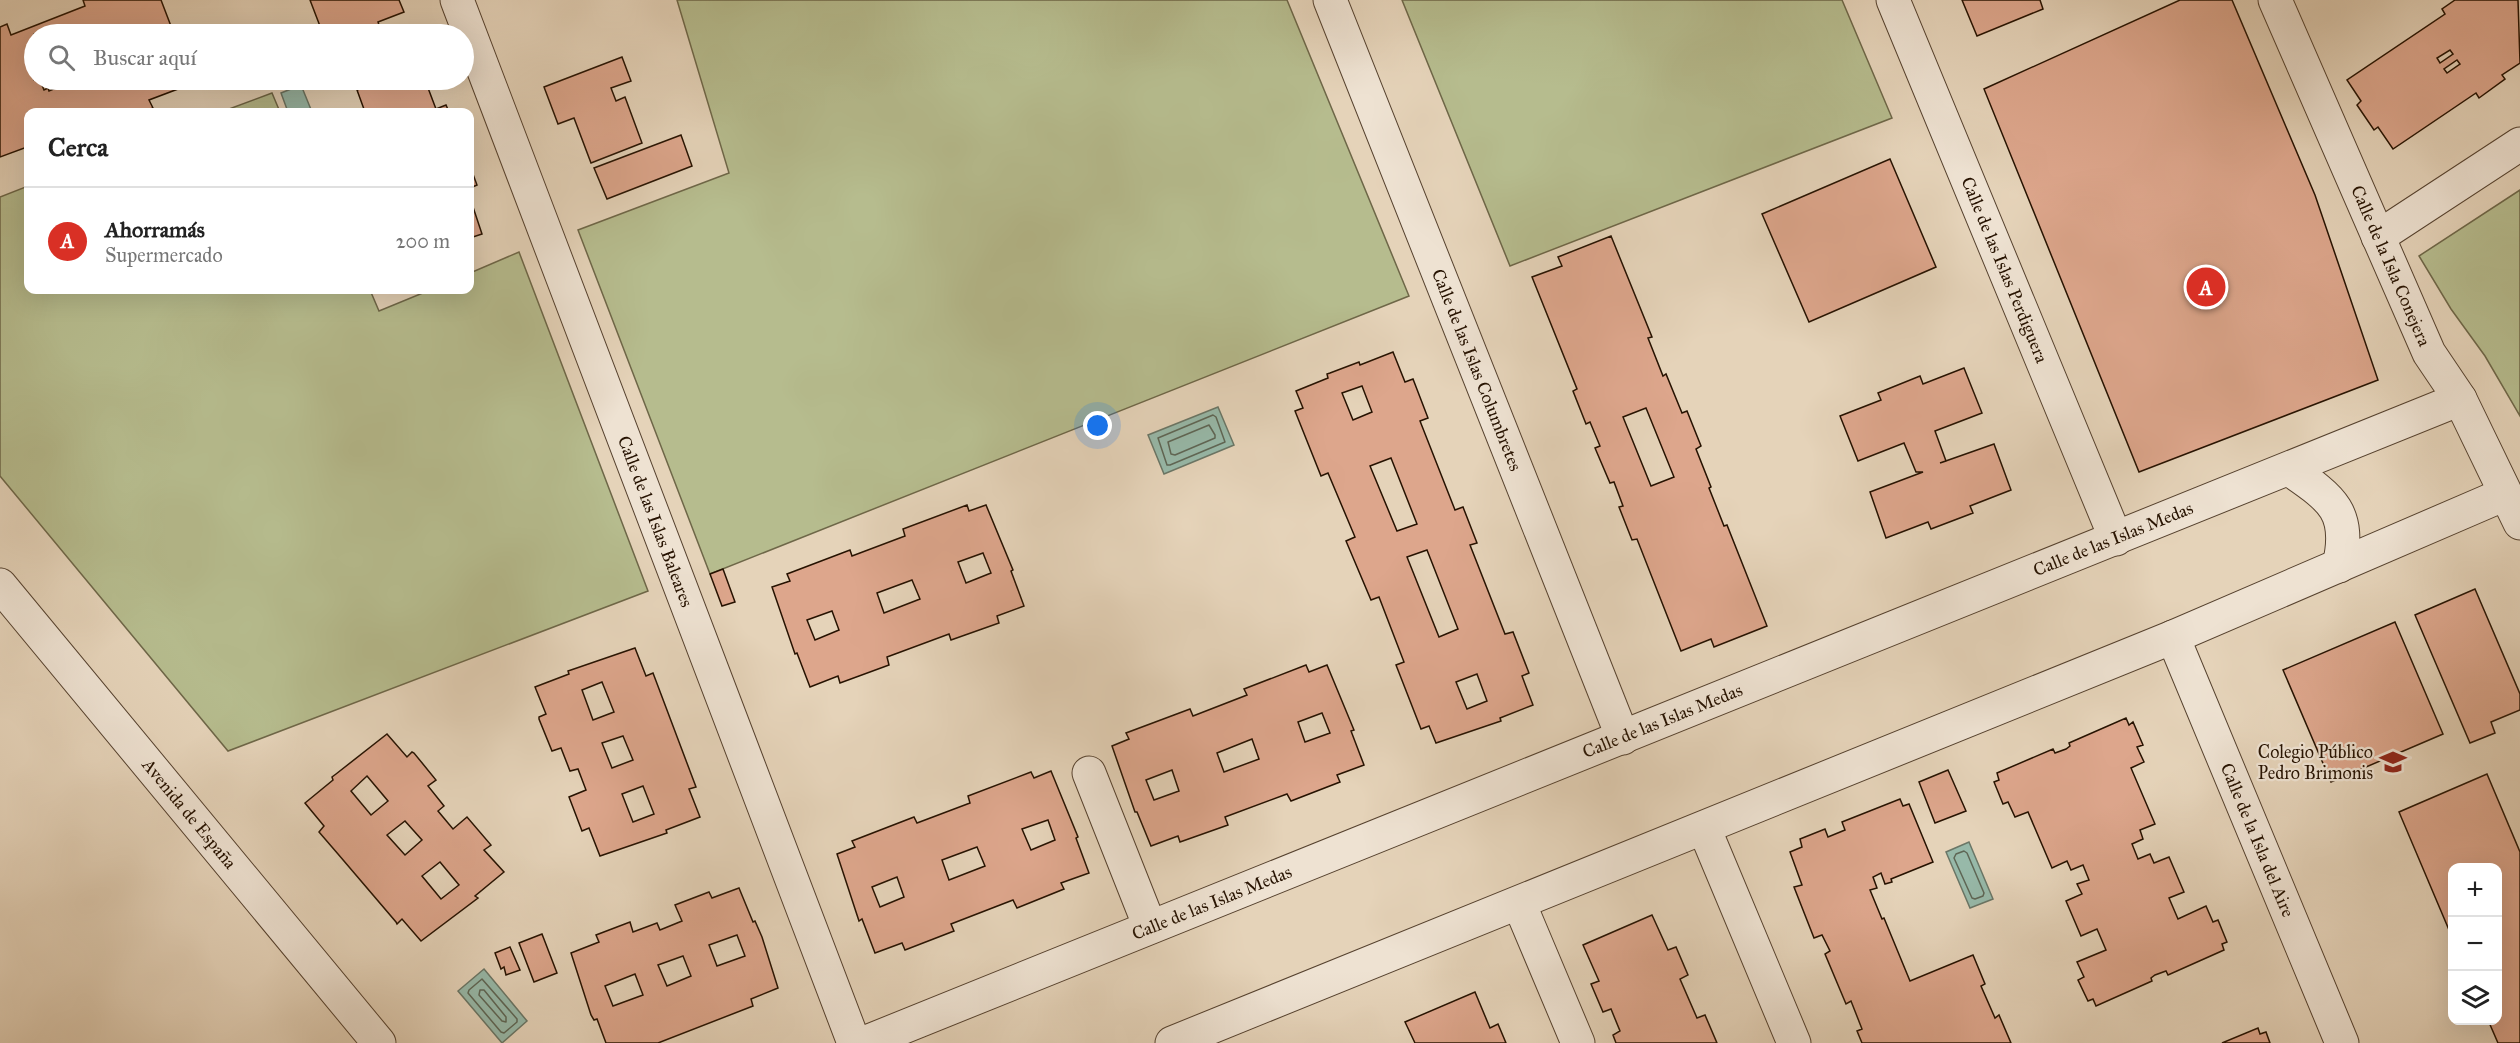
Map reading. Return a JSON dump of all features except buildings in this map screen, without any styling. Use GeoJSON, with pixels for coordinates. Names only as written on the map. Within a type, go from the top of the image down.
{"type":"FeatureCollection","features":[{"type":"Feature","properties":{"kind":"street","name":"Calle de las Islas Baleares"},"geometry":{"type":"LineString","coordinates":[[457,0],[466,24]]}},
{"type":"Feature","properties":{"kind":"street","name":"Calle de las Islas Columbretes"},"geometry":{"type":"LineString","coordinates":[[1330,0],[1623,738]]}},
{"type":"Feature","properties":{"kind":"street","name":"Calle de las Islas Perdiguera"},"geometry":{"type":"LineString","coordinates":[[1893,0],[2116,539]]}},
{"type":"Feature","properties":{"kind":"street","name":"Calle de la Isla Conejera"},"geometry":{"type":"LineString","coordinates":[[2276,1],[2428,353],[2460,399],[2520,523]]}},
{"type":"Feature","properties":{"kind":"street","name":"Calle de las Islas Baleares"},"geometry":{"type":"LineString","coordinates":[[474,45],[854,1043]]}},
{"type":"Feature","properties":{"kind":"street"},"geometry":{"type":"LineString","coordinates":[[2378,237],[2520,144]]}},
{"type":"Feature","properties":{"kind":"street","name":"Calle de las Islas Medas"},"geometry":{"type":"LineString","coordinates":[[864,1043],[2460,399]]}},
{"type":"Feature","properties":{"kind":"street"},"geometry":{"type":"LineString","coordinates":[[2289,469],[2325,494],[2340,516],[2344,543],[2339,566]]}},
{"type":"Feature","properties":{"kind":"street"},"geometry":{"type":"LineString","coordinates":[[1188,1040],[2173,637],[2505,494]]}},
{"type":"Feature","properties":{"kind":"street","name":"Avenida de España"},"geometry":{"type":"LineString","coordinates":[[0,585],[380,1043]]}},
{"type":"Feature","properties":{"kind":"street","name":"Calle de la Isla del Aire"},"geometry":{"type":"LineString","coordinates":[[2173,637],[2342,1043]]}},
{"type":"Feature","properties":{"kind":"street"},"geometry":{"type":"LineString","coordinates":[[1089,773],[1150,927]]}},
{"type":"Feature","properties":{"kind":"street"},"geometry":{"type":"LineString","coordinates":[[1704,828],[1794,1043]]}},
{"type":"Feature","properties":{"kind":"street"},"geometry":{"type":"LineString","coordinates":[[1519,903],[1578,1043]]}},
{"type":"Feature","properties":{"kind":"shaded area"},"geometry":{"type":"Polygon","coordinates":[[[677,0],[1287,0],[1409,296],[710,574],[578,230],[729,173],[677,0]]]}},
{"type":"Feature","properties":{"kind":"shaded area"},"geometry":{"type":"Polygon","coordinates":[[[1402,0],[1842,0],[1892,118],[1510,266],[1402,0]]]}},
{"type":"Feature","properties":{"kind":"shaded area"},"geometry":{"type":"Polygon","coordinates":[[[272,93],[278,108],[232,108],[272,93]]]}},
{"type":"Feature","properties":{"kind":"shaded area"},"geometry":{"type":"Polygon","coordinates":[[[24,188],[24,294],[372,294],[379,311],[420,294],[474,294],[474,271],[519,252],[648,591],[228,751],[0,476],[0,197],[24,188]]]}},
{"type":"Feature","properties":{"kind":"shaded area"},"geometry":{"type":"Polygon","coordinates":[[[2520,190],[2520,416],[2485,356],[2451,309],[2419,256],[2520,190]]]}},
{"type":"Feature","properties":{"kind":"water"},"geometry":{"type":"Polygon","coordinates":[[[288,90],[303,90],[310,108],[287,108],[281,93],[288,90]]]}},
{"type":"Feature","properties":{"kind":"water"},"geometry":{"type":"Polygon","coordinates":[[[1218,407],[1234,445],[1164,474],[1148,435],[1218,407]]]}},
{"type":"Feature","properties":{"kind":"water"},"geometry":{"type":"Polygon","coordinates":[[[1969,842],[1993,899],[1970,908],[1946,852],[1969,842]]]}},
{"type":"Feature","properties":{"kind":"water"},"geometry":{"type":"Polygon","coordinates":[[[484,969],[527,1021],[502,1043],[458,991],[484,969]]]}},
{"type":"Feature","properties":{"kind":"place","name":"Ahorramás"},"geometry":{"type":"Point","coordinates":[2206,287]}},
{"type":"Feature","properties":{"kind":"place","name":"Colegio Público Pedro Brimonis"},"geometry":{"type":"Point","coordinates":[2393,762]}}]}
